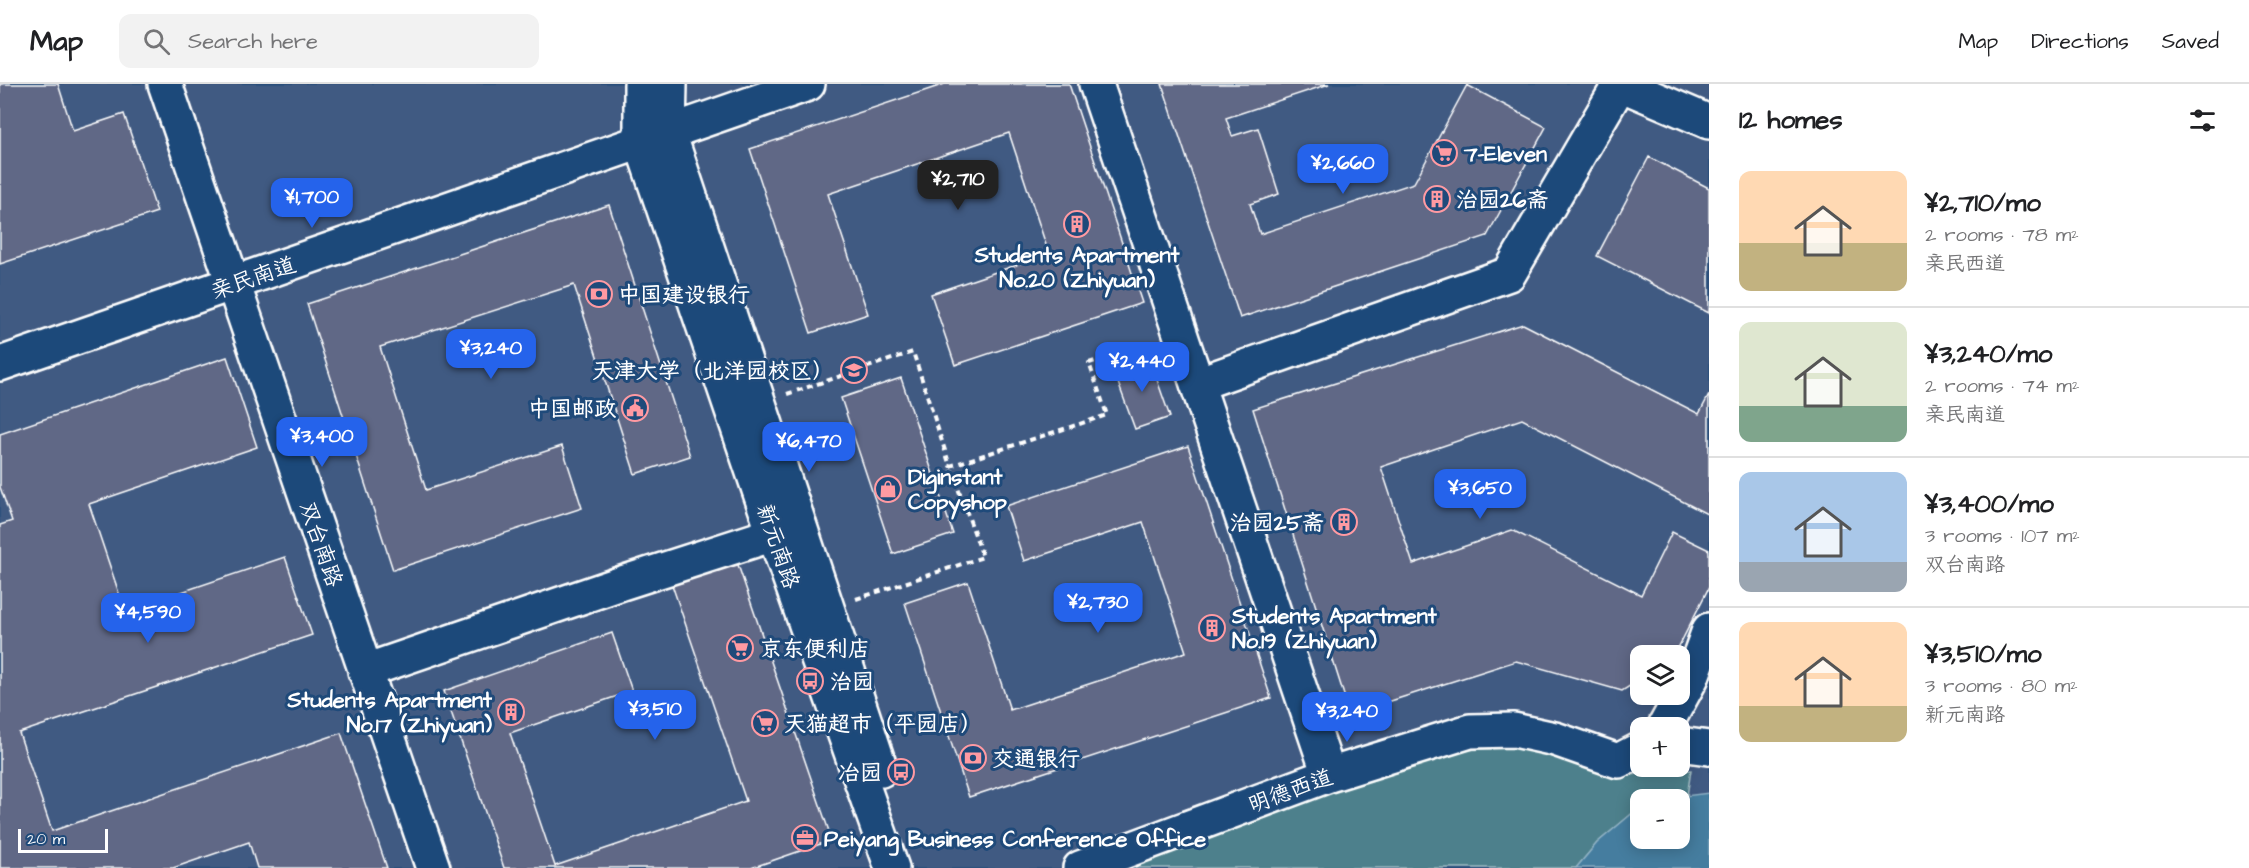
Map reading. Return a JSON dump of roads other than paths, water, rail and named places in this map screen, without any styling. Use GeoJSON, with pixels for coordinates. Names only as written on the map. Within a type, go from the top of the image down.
{"type":"FeatureCollection","features":[{"type":"Feature","properties":{"kind":"street","name":"双台南路"},"geometry":{"type":"LineString","coordinates":[[165,84],[433,868]]}},
{"type":"Feature","properties":{"kind":"street","name":"新元南路"},"geometry":{"type":"LineString","coordinates":[[641,84],[774,534],[892,868]]}},
{"type":"Feature","properties":{"kind":"street","name":"新元南路"},"geometry":{"type":"LineString","coordinates":[[670,84],[655,137],[759,403],[914,868]]}},
{"type":"Feature","properties":{"kind":"street","name":"亲民南道"},"geometry":{"type":"LineString","coordinates":[[0,364],[808,84]]}},
{"type":"Feature","properties":{"kind":"street"},"geometry":{"type":"LineString","coordinates":[[1096,84],[1329,775]]}},
{"type":"Feature","properties":{"kind":"street"},"geometry":{"type":"LineString","coordinates":[[1197,384],[1509,274],[1620,84],[1709,122]]}},
{"type":"Feature","properties":{"kind":"street"},"geometry":{"type":"LineString","coordinates":[[365,671],[774,534]]}},
{"type":"Feature","properties":{"kind":"street"},"geometry":{"type":"LineString","coordinates":[[1670,717],[1692,677],[1709,630]]}},
{"type":"Feature","properties":{"kind":"street","name":"明德西道"},"geometry":{"type":"LineString","coordinates":[[1080,868],[1329,775],[1470,731],[1514,730],[1555,739],[1618,761],[1630,755]]}},
{"type":"Feature","properties":{"kind":"street"},"geometry":{"type":"LineString","coordinates":[[1690,745],[1709,748]]}},
{"type":"Feature","properties":{"kind":"place","name":"7-Eleven"},"geometry":{"type":"Point","coordinates":[1444,153]}},
{"type":"Feature","properties":{"kind":"place","name":"治园26斋"},"geometry":{"type":"Point","coordinates":[1437,199]}},
{"type":"Feature","properties":{"kind":"place","name":"Students Apartment No.20 (Zhiyuan)"},"geometry":{"type":"Point","coordinates":[1077,224]}},
{"type":"Feature","properties":{"kind":"place","name":"中国建设银行"},"geometry":{"type":"Point","coordinates":[599,294]}},
{"type":"Feature","properties":{"kind":"place","name":"天津大学（北洋园校区）"},"geometry":{"type":"Point","coordinates":[854,370]}},
{"type":"Feature","properties":{"kind":"place","name":"中国邮政"},"geometry":{"type":"Point","coordinates":[635,408]}},
{"type":"Feature","properties":{"kind":"place","name":"Diginstant Copyshop"},"geometry":{"type":"Point","coordinates":[888,489]}},
{"type":"Feature","properties":{"kind":"place","name":"治园25斋"},"geometry":{"type":"Point","coordinates":[1344,522]}},
{"type":"Feature","properties":{"kind":"place","name":"Students Apartment No.19 (Zhiyuan)"},"geometry":{"type":"Point","coordinates":[1212,628]}},
{"type":"Feature","properties":{"kind":"place","name":"京东便利店"},"geometry":{"type":"Point","coordinates":[740,648]}},
{"type":"Feature","properties":{"kind":"place","name":"治园"},"geometry":{"type":"Point","coordinates":[810,681]}},
{"type":"Feature","properties":{"kind":"place","name":"Students Apartment No.17 (Zhiyuan)"},"geometry":{"type":"Point","coordinates":[511,712]}},
{"type":"Feature","properties":{"kind":"place","name":"天猫超市（平园店）"},"geometry":{"type":"Point","coordinates":[765,723]}},
{"type":"Feature","properties":{"kind":"place","name":"交通银行"},"geometry":{"type":"Point","coordinates":[973,758]}},
{"type":"Feature","properties":{"kind":"place","name":"冶园"},"geometry":{"type":"Point","coordinates":[901,772]}},
{"type":"Feature","properties":{"kind":"place","name":"Peiyang Business Conference Office"},"geometry":{"type":"Point","coordinates":[805,838]}}]}
